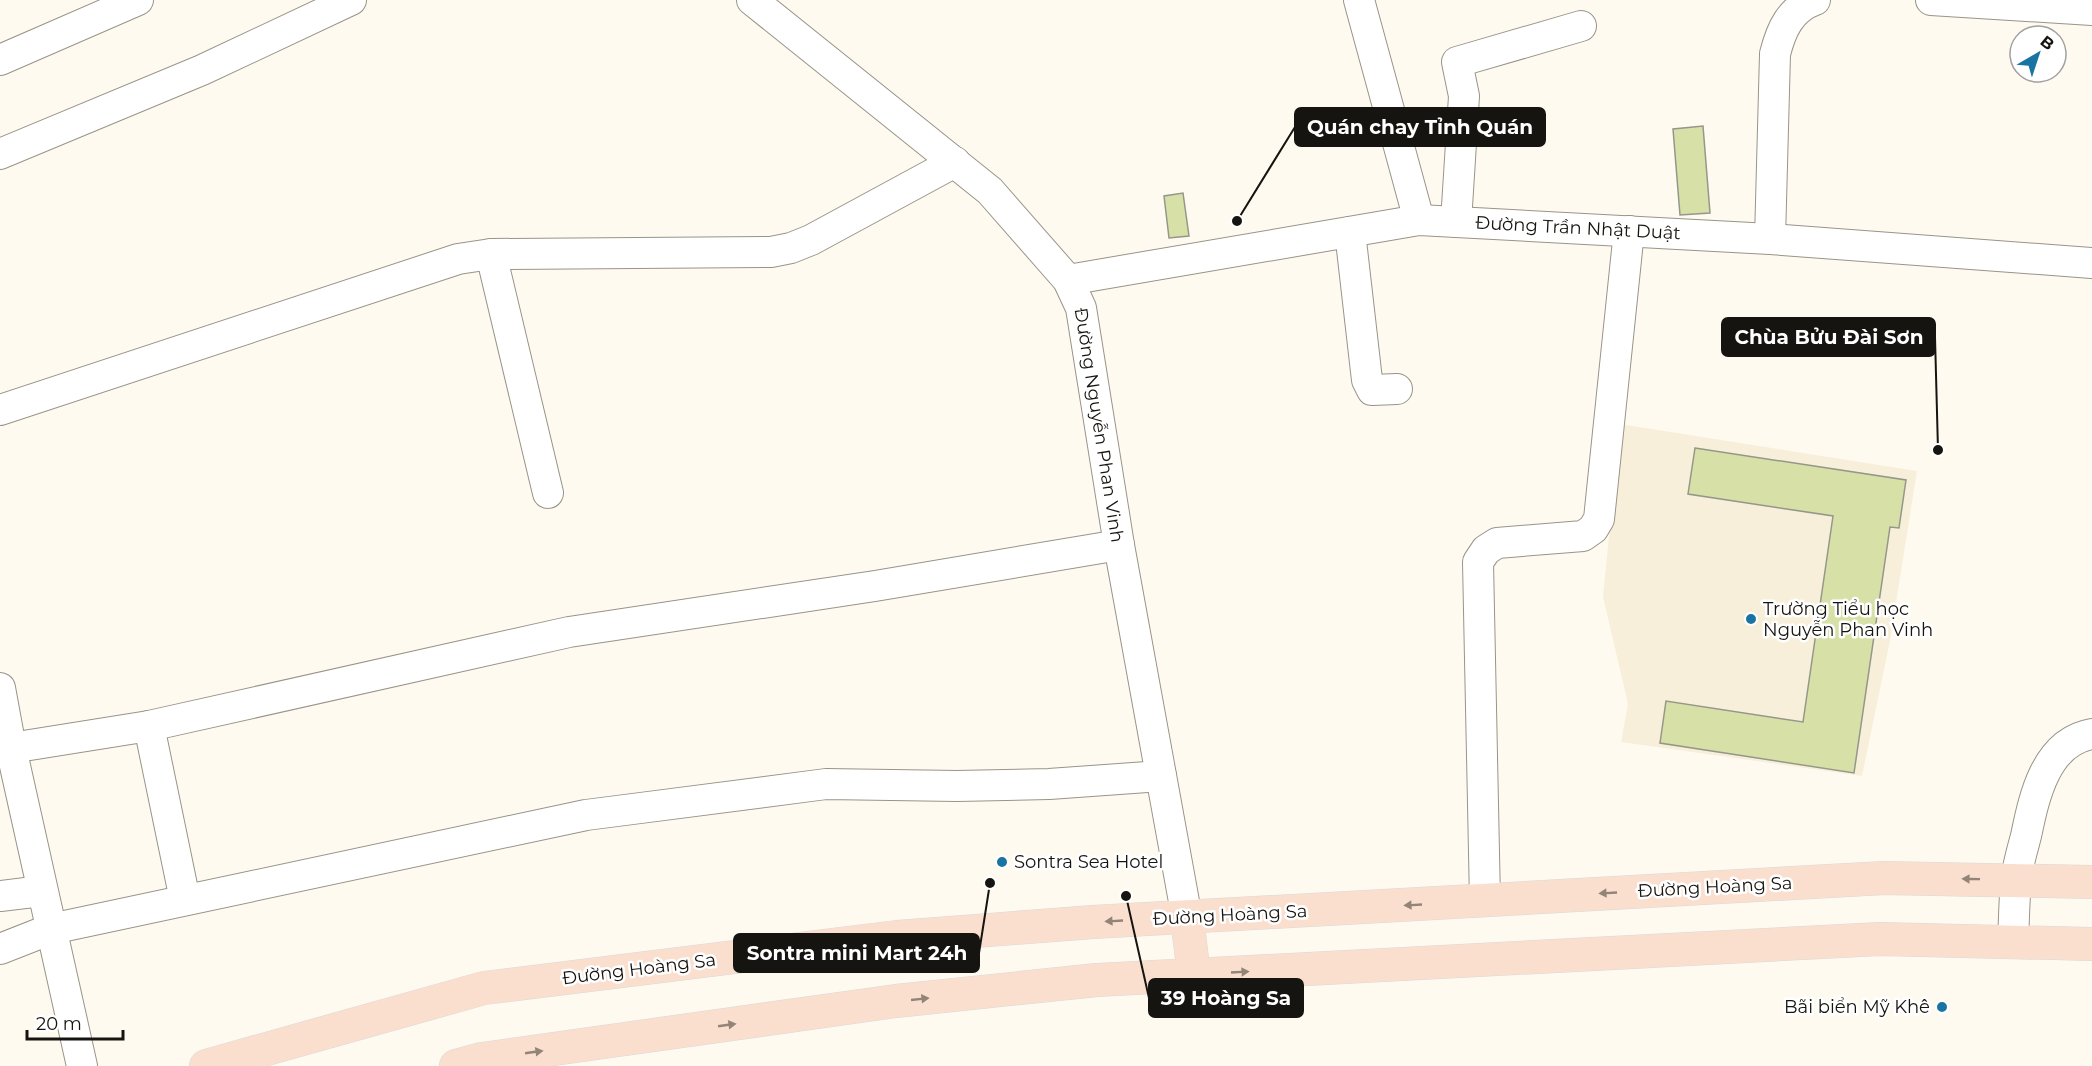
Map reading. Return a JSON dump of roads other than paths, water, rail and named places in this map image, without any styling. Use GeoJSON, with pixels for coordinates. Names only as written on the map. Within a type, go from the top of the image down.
{"type":"FeatureCollection","features":[{"type":"Feature","properties":{"kind":"main road","name":"Đường Hoàng Sa"},"geometry":{"type":"LineString","coordinates":[[206,1066],[484,988],[897,937],[1884,878],[2092,882]]}},
{"type":"Feature","properties":{"kind":"main road"},"geometry":{"type":"LineString","coordinates":[[1187,918],[1194,975]]}},
{"type":"Feature","properties":{"kind":"main road"},"geometry":{"type":"LineString","coordinates":[[456,1066],[482,1059],[896,1001],[1097,980],[1880,939],[2092,944]]}},
{"type":"Feature","properties":{"kind":"street"},"geometry":{"type":"LineString","coordinates":[[0,60],[138,0]]}},
{"type":"Feature","properties":{"kind":"street"},"geometry":{"type":"LineString","coordinates":[[0,154],[202,70],[351,0]]}},
{"type":"Feature","properties":{"kind":"street","name":"Đường Nguyễn Phan Vinh"},"geometry":{"type":"LineString","coordinates":[[752,0],[990,191],[1068,280],[1081,308],[1119,545],[1187,918]]}},
{"type":"Feature","properties":{"kind":"street"},"geometry":{"type":"LineString","coordinates":[[1359,0],[1419,220]]}},
{"type":"Feature","properties":{"kind":"street"},"geometry":{"type":"LineString","coordinates":[[1770,238],[1775,54],[1781,32],[1792,16],[1805,4],[1815,0]]}},
{"type":"Feature","properties":{"kind":"street"},"geometry":{"type":"LineString","coordinates":[[1931,0],[2045,4],[2092,10]]}},
{"type":"Feature","properties":{"kind":"street"},"geometry":{"type":"LineString","coordinates":[[1456,222],[1464,96],[1457,62],[1581,26]]}},
{"type":"Feature","properties":{"kind":"street"},"geometry":{"type":"LineString","coordinates":[[0,410],[431,266],[458,259],[491,254],[771,252],[791,248],[811,240],[955,162]]}},
{"type":"Feature","properties":{"kind":"street","name":"Đường Trần Nhật Duật"},"geometry":{"type":"LineString","coordinates":[[1068,280],[1419,220],[1770,238],[2092,263]]}},
{"type":"Feature","properties":{"kind":"street"},"geometry":{"type":"LineString","coordinates":[[1485,901],[1478,562],[1486,550],[1497,543],[1583,536],[1593,529],[1599,519],[1629,231]]}},
{"type":"Feature","properties":{"kind":"street"},"geometry":{"type":"LineString","coordinates":[[1350,232],[1367,380],[1372,390],[1397,389]]}},
{"type":"Feature","properties":{"kind":"street"},"geometry":{"type":"LineString","coordinates":[[491,254],[548,493]]}},
{"type":"Feature","properties":{"kind":"street"},"geometry":{"type":"LineString","coordinates":[[11,748],[149,726],[569,632],[875,586],[1119,545]]}},
{"type":"Feature","properties":{"kind":"street"},"geometry":{"type":"LineString","coordinates":[[0,688],[42,891],[82,1066]]}},
{"type":"Feature","properties":{"kind":"street"},"geometry":{"type":"LineString","coordinates":[[149,726],[184,900]]}},
{"type":"Feature","properties":{"kind":"street"},"geometry":{"type":"LineString","coordinates":[[2013,942],[2016,880],[2034,796],[2051,761],[2067,746],[2092,734]]}},
{"type":"Feature","properties":{"kind":"street"},"geometry":{"type":"LineString","coordinates":[[0,949],[51,929],[586,816],[634,808],[826,784],[957,786],[1037,784],[1161,776]]}},
{"type":"Feature","properties":{"kind":"street"},"geometry":{"type":"LineString","coordinates":[[0,896],[42,891]]}},
{"type":"Feature","properties":{"kind":"place","name":"Quán chay Tỉnh Quán"},"geometry":{"type":"Point","coordinates":[1237,221]}},
{"type":"Feature","properties":{"kind":"place","name":"Chùa Bửu Đài Sơn"},"geometry":{"type":"Point","coordinates":[1938,450]}},
{"type":"Feature","properties":{"kind":"place","name":"Trường Tiểu học Nguyễn Phan Vinh"},"geometry":{"type":"Point","coordinates":[1751,619]}},
{"type":"Feature","properties":{"kind":"place","name":"Sontra Sea Hotel"},"geometry":{"type":"Point","coordinates":[1002,862]}},
{"type":"Feature","properties":{"kind":"place","name":"Sontra mini Mart 24h"},"geometry":{"type":"Point","coordinates":[990,883]}},
{"type":"Feature","properties":{"kind":"place","name":"39 Hoàng Sa"},"geometry":{"type":"Point","coordinates":[1126,896]}},
{"type":"Feature","properties":{"kind":"place","name":"Bãi biển Mỹ Khê"},"geometry":{"type":"Point","coordinates":[1942,1007]}}]}
